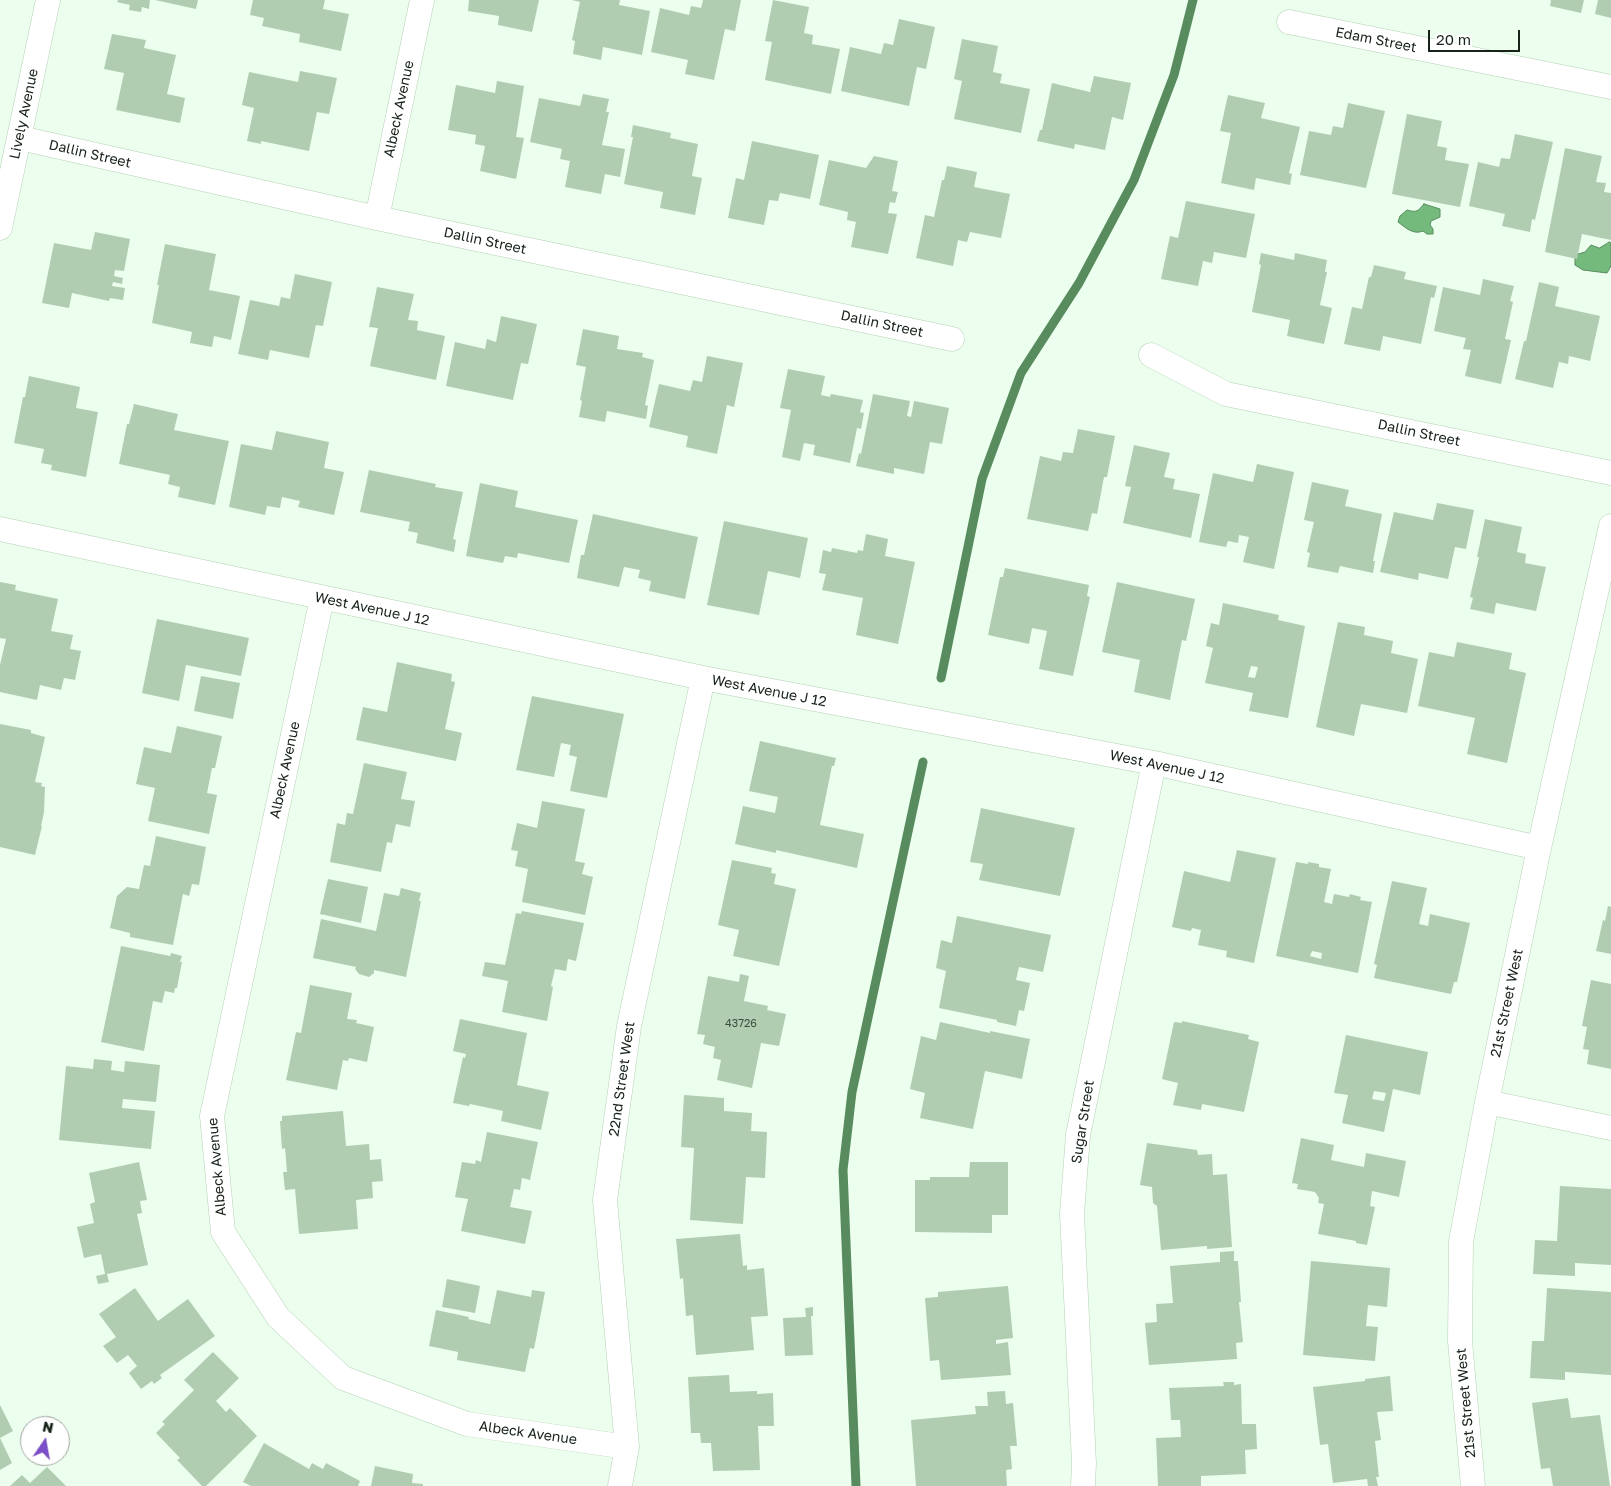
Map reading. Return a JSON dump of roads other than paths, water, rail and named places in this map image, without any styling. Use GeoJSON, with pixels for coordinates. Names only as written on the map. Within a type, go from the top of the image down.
{"type":"FeatureCollection","features":[{"type":"Feature","properties":{"kind":"street","name":"Lively Avenue"},"geometry":{"type":"LineString","coordinates":[[0,228],[48,0]]}},
{"type":"Feature","properties":{"kind":"street","name":"Albeck Avenue"},"geometry":{"type":"LineString","coordinates":[[377,218],[422,0]]}},
{"type":"Feature","properties":{"kind":"street","name":"Edam Street"},"geometry":{"type":"LineString","coordinates":[[1289,22],[1611,87]]}},
{"type":"Feature","properties":{"kind":"street","name":"Dallin Street"},"geometry":{"type":"LineString","coordinates":[[20,138],[377,218],[952,339]]}},
{"type":"Feature","properties":{"kind":"street","name":"Dallin Street"},"geometry":{"type":"LineString","coordinates":[[1151,355],[1226,394],[1611,473]]}},
{"type":"Feature","properties":{"kind":"street","name":"21st Street West"},"geometry":{"type":"LineString","coordinates":[[1473,1486],[1460,1341],[1462,1241],[1487,1102],[1539,848],[1611,526]]}},
{"type":"Feature","properties":{"kind":"street","name":"West Avenue J 12"},"geometry":{"type":"LineString","coordinates":[[0,529],[703,678],[1154,764],[1539,848]]}},
{"type":"Feature","properties":{"kind":"street","name":"Albeck Avenue"},"geometry":{"type":"LineString","coordinates":[[322,598],[212,1116],[223,1232],[278,1317],[343,1378],[467,1424],[627,1447]]}},
{"type":"Feature","properties":{"kind":"street","name":"22nd Street West"},"geometry":{"type":"LineString","coordinates":[[620,1486],[627,1447],[605,1200],[629,1026],[703,678]]}},
{"type":"Feature","properties":{"kind":"street","name":"Sugar Street"},"geometry":{"type":"LineString","coordinates":[[1084,1486],[1072,1214],[1078,1135],[1154,764]]}},
{"type":"Feature","properties":{"kind":"street"},"geometry":{"type":"LineString","coordinates":[[1487,1102],[1611,1128]]}},
{"type":"Feature","properties":{"kind":"waterway"},"geometry":{"type":"LineString","coordinates":[[941,678],[982,479],[1021,373],[1079,283],[1134,180],[1174,75],[1193,0]]}},
{"type":"Feature","properties":{"kind":"waterway"},"geometry":{"type":"LineString","coordinates":[[856,1486],[843,1170],[852,1092],[923,762]]}}]}
